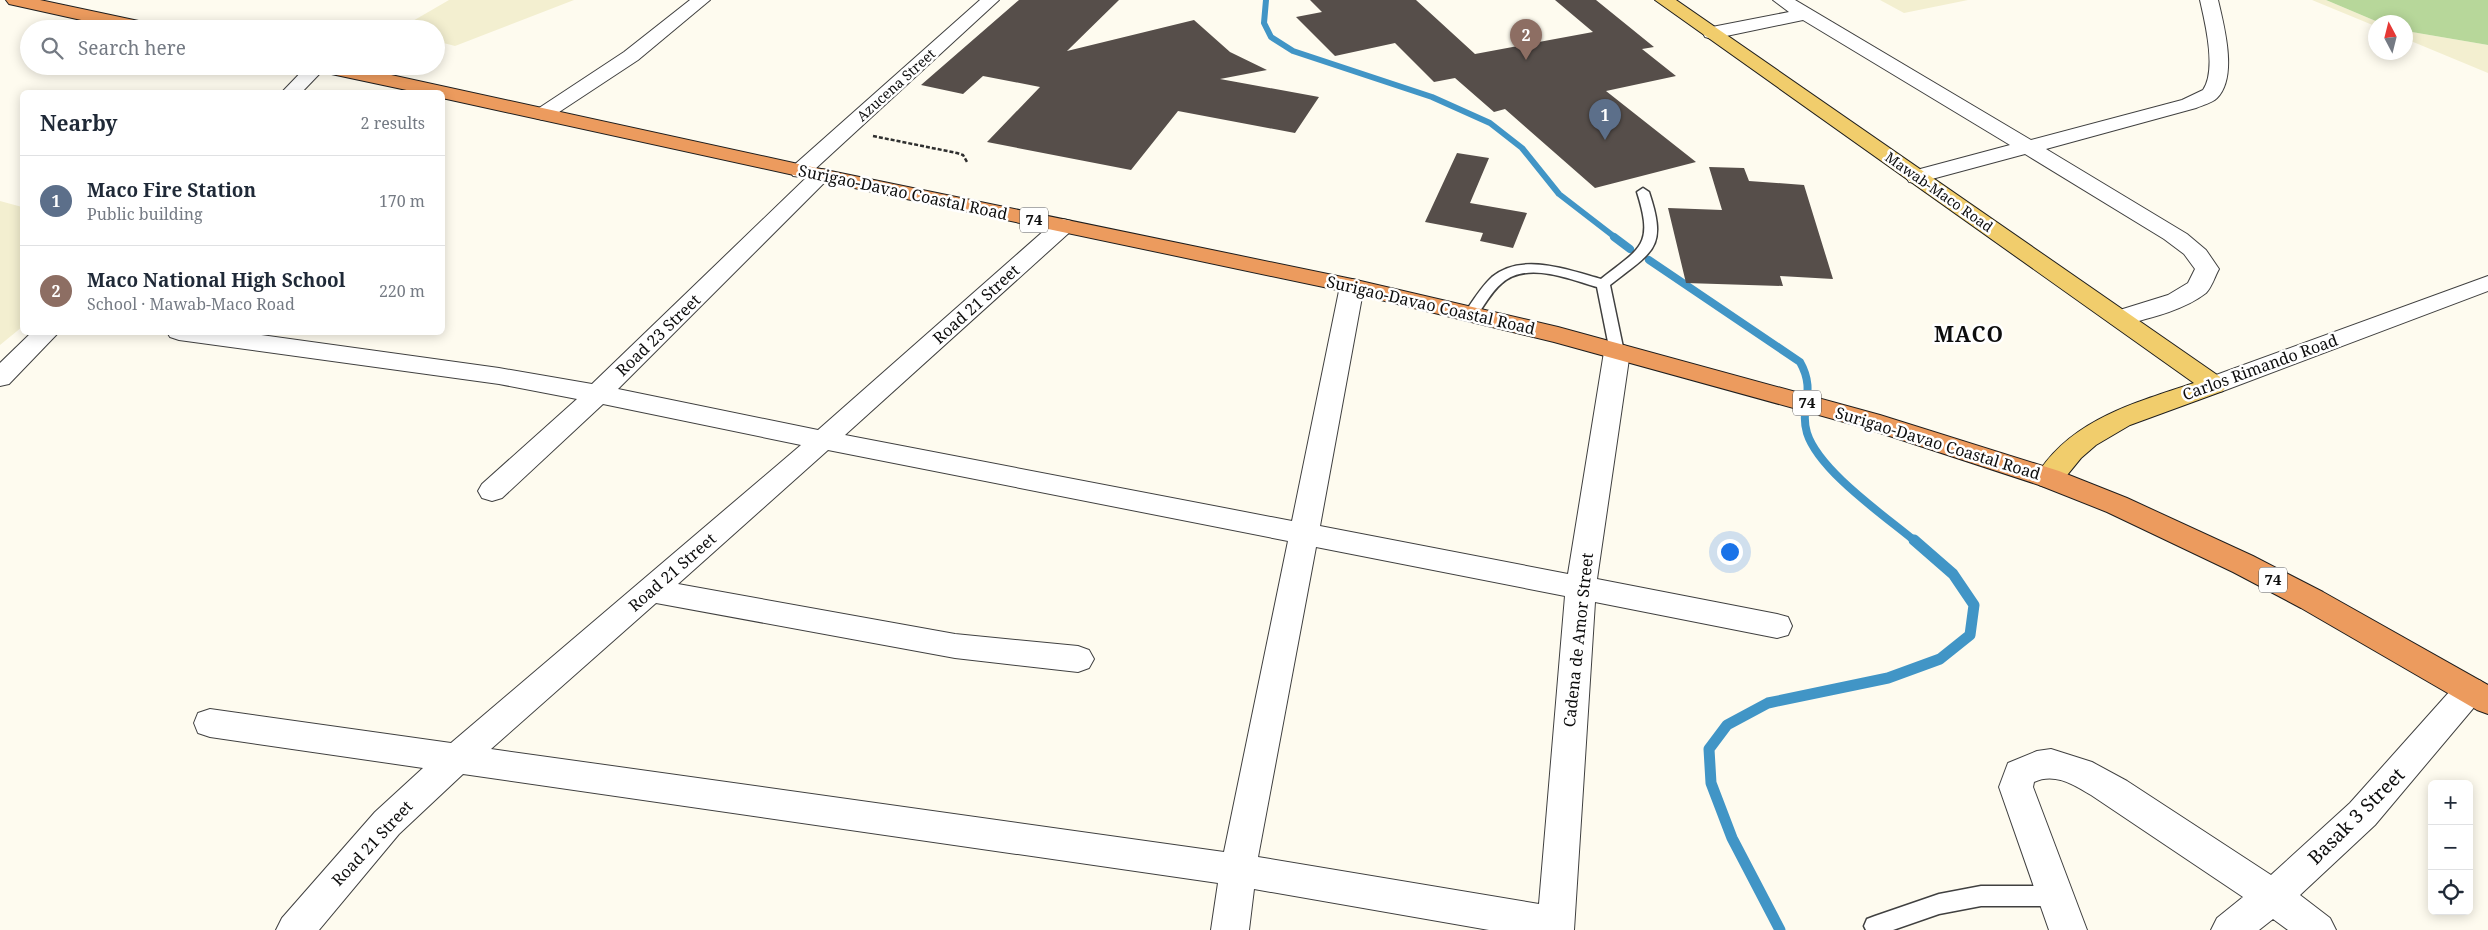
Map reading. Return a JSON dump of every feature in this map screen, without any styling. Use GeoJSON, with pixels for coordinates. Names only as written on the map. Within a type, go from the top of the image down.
{"type":"FeatureCollection","features":[{"type":"Feature","properties":{"kind":"highway"},"geometry":{"type":"LineString","coordinates":[[15,0],[107,20]]}},
{"type":"Feature","properties":{"kind":"highway","name":"Surigao-Davao Coastal Road"},"geometry":{"type":"LineString","coordinates":[[363,75],[432,90]]}},
{"type":"Feature","properties":{"kind":"highway","name":"Surigao-Davao Coastal Road"},"geometry":{"type":"LineString","coordinates":[[445,93],[811,173],[1352,286],[1471,314],[1871,421],[2049,478],[2117,505],[2243,564],[2312,600],[2479,695]]}},
{"type":"Feature","properties":{"kind":"main road","name":"Mawab-Maco Road"},"geometry":{"type":"LineString","coordinates":[[1664,0],[2214,384]]}},
{"type":"Feature","properties":{"kind":"main road","name":"Carlos Rimando Road"},"geometry":{"type":"LineString","coordinates":[[2049,478],[2070,451],[2090,436],[2142,410],[2214,384]]}},
{"type":"Feature","properties":{"kind":"street"},"geometry":{"type":"LineString","coordinates":[[543,114],[631,56],[701,0]]}},
{"type":"Feature","properties":{"kind":"street","name":"Azucena Street"},"geometry":{"type":"LineString","coordinates":[[811,173],[846,131],[990,0]]}},
{"type":"Feature","properties":{"kind":"street"},"geometry":{"type":"LineString","coordinates":[[1782,0],[2158,225],[2201,257],[2207,269],[2198,287],[2176,300],[2119,318]]}},
{"type":"Feature","properties":{"kind":"street"},"geometry":{"type":"LineString","coordinates":[[1918,177],[2189,104],[2210,94],[2218,82],[2215,24],[2209,0]]}},
{"type":"Feature","properties":{"kind":"street"},"geometry":{"type":"LineString","coordinates":[[1712,33],[1806,14]]}},
{"type":"Feature","properties":{"kind":"street"},"geometry":{"type":"LineString","coordinates":[[293,90],[309,75]]}},
{"type":"Feature","properties":{"kind":"street","name":"Road 23 Street"},"geometry":{"type":"LineString","coordinates":[[492,492],[598,394],[811,173]]}},
{"type":"Feature","properties":{"kind":"street","name":"Road 21 Street"},"geometry":{"type":"LineString","coordinates":[[294,930],[387,823],[456,759],[823,440],[1063,226]]}},
{"type":"Feature","properties":{"kind":"street","name":"Carlos Rimando Road"},"geometry":{"type":"LineString","coordinates":[[2214,384],[2488,283]]}},
{"type":"Feature","properties":{"kind":"street"},"geometry":{"type":"LineString","coordinates":[[1230,930],[1238,870],[1352,286]]}},
{"type":"Feature","properties":{"kind":"street"},"geometry":{"type":"LineString","coordinates":[[0,378],[44,335]]}},
{"type":"Feature","properties":{"kind":"street"},"geometry":{"type":"LineString","coordinates":[[201,335],[499,376],[598,394],[823,440],[1777,626]]}},
{"type":"Feature","properties":{"kind":"street","name":"Cadena de Amor Street"},"geometry":{"type":"LineString","coordinates":[[1555,927],[1581,587],[1617,352]]}},
{"type":"Feature","properties":{"kind":"street"},"geometry":{"type":"LineString","coordinates":[[650,590],[955,646],[1078,659]]}},
{"type":"Feature","properties":{"kind":"street","name":"Basak 3 Street"},"geometry":{"type":"LineString","coordinates":[[2230,930],[2274,896],[2346,831],[2408,764],[2479,695]]}},
{"type":"Feature","properties":{"kind":"street"},"geometry":{"type":"LineString","coordinates":[[210,723],[1238,870],[1555,927]]}},
{"type":"Feature","properties":{"kind":"street"},"geometry":{"type":"LineString","coordinates":[[2068,930],[2054,896],[2016,787],[2020,773],[2032,766],[2054,764],[2080,773],[2127,800],[2274,896],[2316,930]]}},
{"type":"Feature","properties":{"kind":"lane"},"geometry":{"type":"LineString","coordinates":[[1603,284],[1646,249],[1653,235],[1651,218],[1643,192]]}},
{"type":"Feature","properties":{"kind":"lane"},"geometry":{"type":"LineString","coordinates":[[1471,314],[1498,278],[1508,273],[1523,270],[1542,270],[1603,284]]}},
{"type":"Feature","properties":{"kind":"lane"},"geometry":{"type":"LineString","coordinates":[[1603,284],[1617,352]]}},
{"type":"Feature","properties":{"kind":"lane"},"geometry":{"type":"LineString","coordinates":[[1875,926],[1939,904],[1981,896],[2054,896]]}},
{"type":"Feature","properties":{"kind":"path"},"geometry":{"type":"LineString","coordinates":[[846,131],[957,153],[964,155],[967,162]]}},
{"type":"Feature","properties":{"kind":"shaded area"},"geometry":{"type":"Polygon","coordinates":[[[449,0],[574,0],[455,46],[445,43],[445,20],[415,20],[449,0]]]}},
{"type":"Feature","properties":{"kind":"shaded area"},"geometry":{"type":"Polygon","coordinates":[[[1880,0],[1968,0],[1904,13],[1880,0]]]}},
{"type":"Feature","properties":{"kind":"shaded area"},"geometry":{"type":"Polygon","coordinates":[[[2312,0],[2326,0],[2368,18],[2368,23],[2312,0]]]}},
{"type":"Feature","properties":{"kind":"shaded area"},"geometry":{"type":"Polygon","coordinates":[[[2413,32],[2488,45],[2488,73],[2413,42],[2413,32]]]}},
{"type":"Feature","properties":{"kind":"shaded area"},"geometry":{"type":"Polygon","coordinates":[[[0,201],[20,206],[20,329],[0,345],[0,201]]]}},
{"type":"Feature","properties":{"kind":"green space"},"geometry":{"type":"Polygon","coordinates":[[[2326,0],[2488,0],[2488,45],[2413,32],[2413,15],[2368,15],[2368,18],[2326,0]]]}},
{"type":"Feature","properties":{"kind":"building"},"geometry":{"type":"Polygon","coordinates":[[[1019,0],[1119,0],[1067,51],[1194,20],[1230,52],[1267,70],[1220,79],[1319,97],[1295,133],[1178,111],[1131,170],[987,142],[1040,87],[983,76],[963,94],[921,85],[1019,0]]]}},
{"type":"Feature","properties":{"kind":"building"},"geometry":{"type":"Polygon","coordinates":[[[1310,0],[1416,0],[1475,54],[1593,32],[1555,0],[1596,0],[1654,47],[1642,49],[1676,76],[1606,91],[1696,162],[1595,188],[1505,109],[1494,112],[1455,78],[1434,82],[1395,43],[1335,56],[1296,17],[1322,12],[1310,0]]]}},
{"type":"Feature","properties":{"kind":"building"},"geometry":{"type":"Polygon","coordinates":[[[1457,153],[1489,158],[1470,203],[1527,213],[1513,248],[1480,241],[1483,233],[1425,222],[1457,153]]]}},
{"type":"Feature","properties":{"kind":"building"},"geometry":{"type":"Polygon","coordinates":[[[1709,167],[1744,168],[1749,181],[1804,185],[1833,279],[1780,276],[1783,286],[1686,283],[1668,208],[1722,210],[1709,167]]]}},
{"type":"Feature","properties":{"kind":"waterway"},"geometry":{"type":"LineString","coordinates":[[1266,0],[1264,23],[1271,37],[1293,51],[1432,97],[1490,123],[1522,148],[1559,194],[1616,238]]}},
{"type":"Feature","properties":{"kind":"waterway"},"geometry":{"type":"LineString","coordinates":[[1614,237],[1630,249]]}},
{"type":"Feature","properties":{"kind":"waterway"},"geometry":{"type":"LineString","coordinates":[[1649,260],[1800,362],[1805,373],[1808,391],[1805,424],[1814,448],[1854,492],[1916,542]]}},
{"type":"Feature","properties":{"kind":"waterway"},"geometry":{"type":"LineString","coordinates":[[1780,930],[1732,838],[1711,783],[1709,749],[1727,725],[1768,703],[1888,678],[1940,659],[1970,635],[1974,605],[1953,574],[1914,540]]}},
{"type":"Feature","properties":{"kind":"place","name":"Maco National High School"},"geometry":{"type":"Point","coordinates":[1526,60]}},
{"type":"Feature","properties":{"kind":"place","name":"Maco Fire Station"},"geometry":{"type":"Point","coordinates":[1605,140]}},
{"type":"Feature","properties":{"kind":"district","name":"MACO"},"geometry":{"type":"Point","coordinates":[1969,335]}}]}
